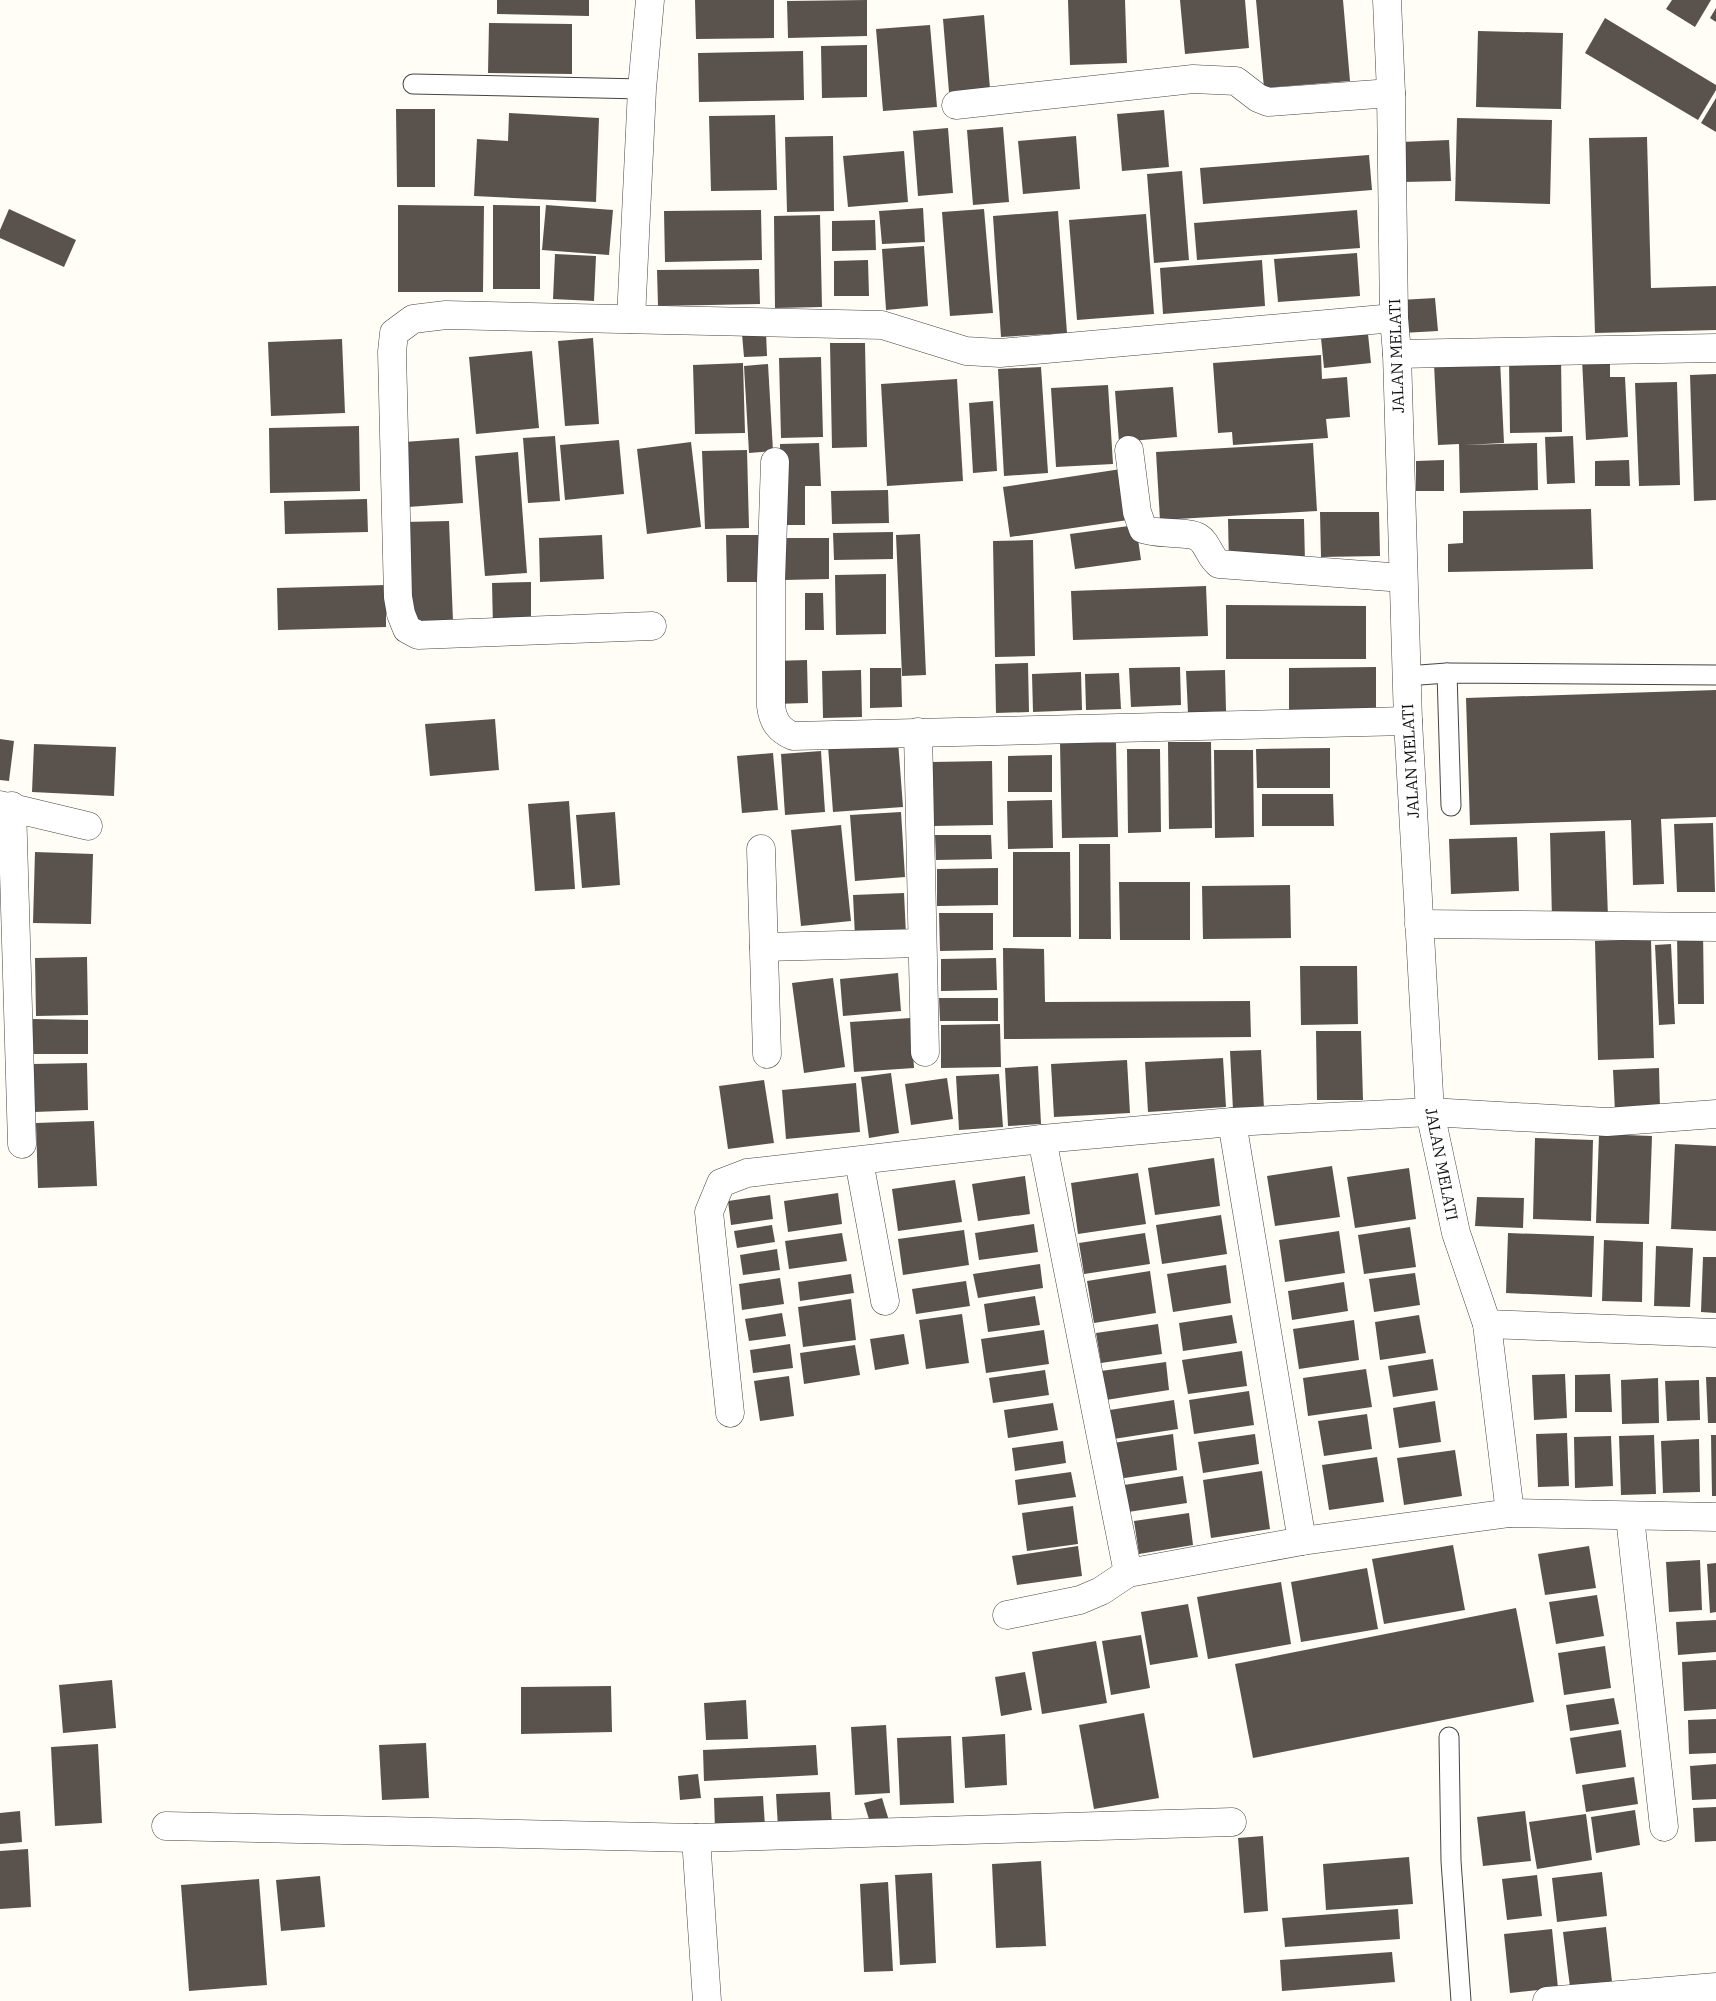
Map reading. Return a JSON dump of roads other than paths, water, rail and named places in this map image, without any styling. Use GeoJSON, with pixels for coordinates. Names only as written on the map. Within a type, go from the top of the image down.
{"type":"FeatureCollection","features":[{"type":"Feature","properties":{"kind":"street"},"geometry":{"type":"LineString","coordinates":[[631,319],[642,89],[650,0]]}},
{"type":"Feature","properties":{"kind":"street","name":"JALAN MELATI"},"geometry":{"type":"LineString","coordinates":[[1387,0],[1391,93],[1394,318],[1397,354],[1402,578],[1430,1112],[1456,1233],[1487,1324],[1510,1513]]}},
{"type":"Feature","properties":{"kind":"street"},"geometry":{"type":"LineString","coordinates":[[956,105],[1194,79],[1236,81],[1258,98],[1268,102],[1391,93]]}},
{"type":"Feature","properties":{"kind":"street"},"geometry":{"type":"LineString","coordinates":[[652,626],[418,635],[407,629],[398,596],[392,352],[394,333],[413,319],[446,315],[882,326],[966,351],[1000,352],[1394,318]]}},
{"type":"Feature","properties":{"kind":"street"},"geometry":{"type":"LineString","coordinates":[[1397,354],[1716,348]]}},
{"type":"Feature","properties":{"kind":"street"},"geometry":{"type":"LineString","coordinates":[[1129,450],[1137,512],[1143,530],[1196,535],[1202,541],[1212,559],[1219,564],[1402,578]]}},
{"type":"Feature","properties":{"kind":"street"},"geometry":{"type":"LineString","coordinates":[[775,462],[771,581],[771,706],[773,720],[785,733],[793,736],[1408,721]]}},
{"type":"Feature","properties":{"kind":"street"},"geometry":{"type":"LineString","coordinates":[[918,732],[925,1052]]}},
{"type":"Feature","properties":{"kind":"street"},"geometry":{"type":"LineString","coordinates":[[22,1144],[6,805],[88,826]]}},
{"type":"Feature","properties":{"kind":"street"},"geometry":{"type":"LineString","coordinates":[[761,849],[767,1054]]}},
{"type":"Feature","properties":{"kind":"street"},"geometry":{"type":"LineString","coordinates":[[1419,924],[1716,927]]}},
{"type":"Feature","properties":{"kind":"street"},"geometry":{"type":"LineString","coordinates":[[764,947],[922,943]]}},
{"type":"Feature","properties":{"kind":"street"},"geometry":{"type":"LineString","coordinates":[[730,1413],[709,1212],[721,1183],[747,1172],[1042,1139],[1232,1122],[1430,1112],[1607,1122],[1716,1114]]}},
{"type":"Feature","properties":{"kind":"street"},"geometry":{"type":"LineString","coordinates":[[1232,1122],[1302,1541]]}},
{"type":"Feature","properties":{"kind":"street"},"geometry":{"type":"LineString","coordinates":[[1042,1139],[1128,1573]]}},
{"type":"Feature","properties":{"kind":"street"},"geometry":{"type":"LineString","coordinates":[[859,1160],[885,1301]]}},
{"type":"Feature","properties":{"kind":"street"},"geometry":{"type":"LineString","coordinates":[[1487,1324],[1716,1333]]}},
{"type":"Feature","properties":{"kind":"street"},"geometry":{"type":"LineString","coordinates":[[1007,1614],[1080,1600],[1101,1591],[1128,1573],[1302,1541],[1510,1513],[1716,1518]]}},
{"type":"Feature","properties":{"kind":"street"},"geometry":{"type":"LineString","coordinates":[[1630,1517],[1664,1827]]}},
{"type":"Feature","properties":{"kind":"street"},"geometry":{"type":"LineString","coordinates":[[166,1826],[696,1838],[1232,1822]]}},
{"type":"Feature","properties":{"kind":"street"},"geometry":{"type":"LineString","coordinates":[[696,1838],[707,2001]]}},
{"type":"Feature","properties":{"kind":"street"},"geometry":{"type":"LineString","coordinates":[[1547,2001],[1716,1986]]}},
{"type":"Feature","properties":{"kind":"lane"},"geometry":{"type":"LineString","coordinates":[[413,84],[642,89]]}},
{"type":"Feature","properties":{"kind":"lane"},"geometry":{"type":"LineString","coordinates":[[1447,673],[1451,806]]}},
{"type":"Feature","properties":{"kind":"lane"},"geometry":{"type":"LineString","coordinates":[[1406,676],[1447,673],[1716,675]]}},
{"type":"Feature","properties":{"kind":"lane"},"geometry":{"type":"LineString","coordinates":[[1449,1737],[1451,1861],[1461,2001]]}}]}
